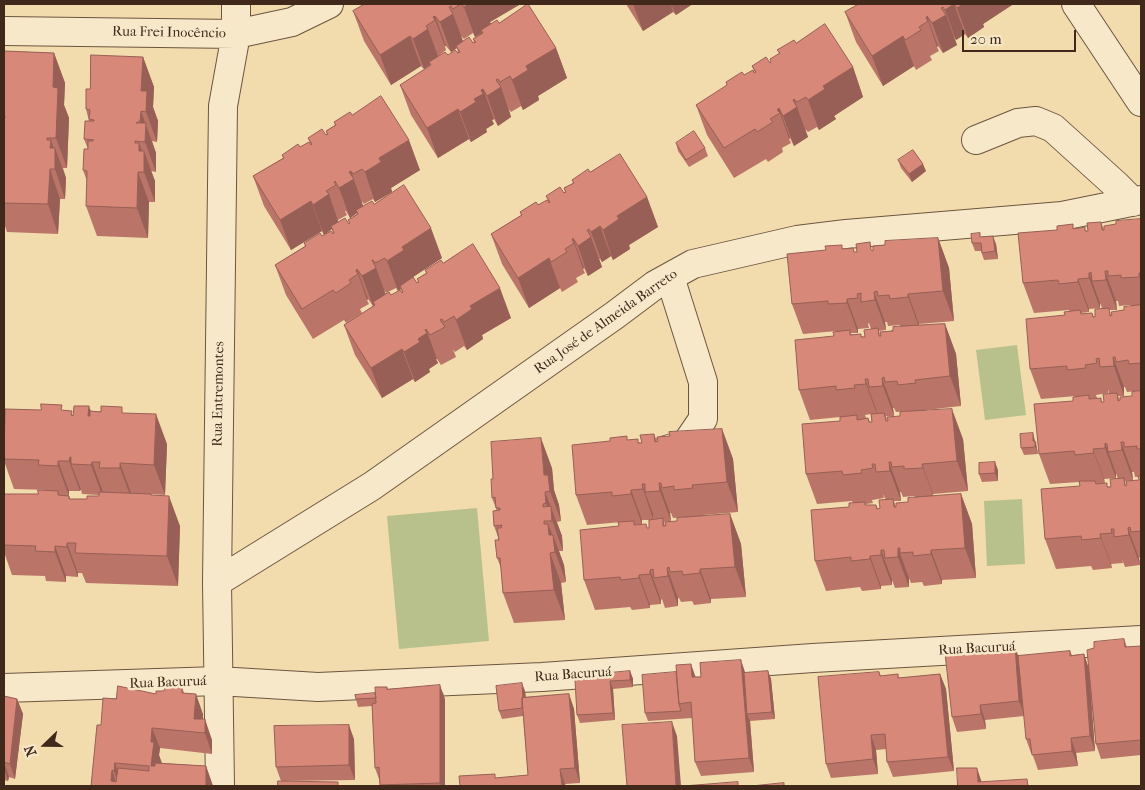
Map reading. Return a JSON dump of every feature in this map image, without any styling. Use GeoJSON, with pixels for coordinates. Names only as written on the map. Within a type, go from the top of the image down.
{"type":"FeatureCollection","features":[{"type":"Feature","properties":{"kind":"street","name":"Rua Entremontes"},"geometry":{"type":"LineString","coordinates":[[220,786],[217,582],[223,106],[236,34],[236,4]]}},
{"type":"Feature","properties":{"kind":"street","name":"Rua Frei Inocêncio"},"geometry":{"type":"LineString","coordinates":[[4,31],[236,34],[292,22],[329,4]]}},
{"type":"Feature","properties":{"kind":"street"},"geometry":{"type":"LineString","coordinates":[[1076,4],[1141,102]]}},
{"type":"Feature","properties":{"kind":"street"},"geometry":{"type":"LineString","coordinates":[[976,140],[1018,123],[1036,121],[1053,128],[1116,185],[1137,201]]}},
{"type":"Feature","properties":{"kind":"street","name":"Rua José de Almeida Barreto"},"geometry":{"type":"LineString","coordinates":[[217,582],[372,486],[615,316],[655,285],[693,264],[797,240],[846,234],[1062,216],[1137,201]]}},
{"type":"Feature","properties":{"kind":"street"},"geometry":{"type":"LineString","coordinates":[[644,457],[686,444],[703,419],[703,382],[670,277]]}},
{"type":"Feature","properties":{"kind":"street","name":"Rua Bacuruá"},"geometry":{"type":"LineString","coordinates":[[4,688],[218,681],[318,687],[503,679],[1141,640]]}},
{"type":"Feature","properties":{"kind":"green space"},"geometry":{"type":"Polygon","coordinates":[[[1017,345],[1026,415],[985,420],[976,350],[1017,345]]]}},
{"type":"Feature","properties":{"kind":"green space"},"geometry":{"type":"Polygon","coordinates":[[[1022,499],[1025,564],[987,566],[984,501],[1022,499]]]}},
{"type":"Feature","properties":{"kind":"green space"},"geometry":{"type":"Polygon","coordinates":[[[477,508],[489,641],[399,649],[387,516],[477,508]]]}},
{"type":"Feature","properties":{"kind":"building"},"geometry":{"type":"Polygon","coordinates":[[[365,4],[461,4],[453,9],[451,6],[449,7],[453,14],[440,22],[435,16],[433,17],[435,20],[426,26],[428,29],[413,39],[410,36],[380,55],[353,11],[365,4]]]}},
{"type":"Feature","properties":{"kind":"building"},"geometry":{"type":"Polygon","coordinates":[[[528,4],[556,48],[526,66],[528,70],[512,80],[510,76],[500,82],[498,79],[496,80],[501,87],[487,96],[483,89],[481,90],[483,94],[474,99],[476,102],[460,112],[458,109],[427,128],[400,85],[431,65],[429,62],[445,52],[448,55],[455,50],[458,53],[460,52],[456,46],[469,37],[473,43],[476,42],[473,39],[483,33],[481,30],[497,20],[499,23],[528,4]]]}},
{"type":"Feature","properties":{"kind":"building"},"geometry":{"type":"Polygon","coordinates":[[[859,4],[954,4],[945,10],[943,7],[941,8],[946,15],[932,23],[927,16],[928,21],[919,27],[921,30],[905,40],[903,36],[872,56],[845,12],[859,4]]]}},
{"type":"Feature","properties":{"kind":"building"},"geometry":{"type":"Polygon","coordinates":[[[954,4],[963,4],[957,8],[954,4]]]}},
{"type":"Feature","properties":{"kind":"building"},"geometry":{"type":"Polygon","coordinates":[[[825,24],[853,67],[823,86],[825,89],[808,100],[806,97],[797,102],[794,99],[797,107],[783,116],[779,108],[777,110],[780,113],[770,119],[773,122],[757,132],[755,129],[724,148],[696,105],[727,85],[726,82],[742,72],[744,75],[753,70],[754,73],[756,72],[752,66],[766,57],[770,63],[770,59],[780,53],[777,50],[794,40],[796,43],[825,24]]]}},
{"type":"Feature","properties":{"kind":"building"},"geometry":{"type":"Polygon","coordinates":[[[4,51],[54,53],[53,87],[58,88],[56,138],[47,138],[47,140],[51,140],[50,148],[55,148],[55,169],[50,169],[48,204],[4,203],[4,51]]]}},
{"type":"Feature","properties":{"kind":"building"},"geometry":{"type":"Polygon","coordinates":[[[91,55],[143,57],[141,91],[147,91],[146,112],[141,111],[140,121],[136,123],[146,123],[145,142],[135,141],[135,143],[139,143],[139,151],[144,151],[144,172],[138,172],[137,208],[86,206],[87,171],[83,170],[84,149],[88,149],[88,141],[94,140],[84,139],[85,121],[94,121],[89,119],[90,110],[86,109],[86,89],[90,89],[91,55]]]}},
{"type":"Feature","properties":{"kind":"building"},"geometry":{"type":"Polygon","coordinates":[[[381,96],[409,140],[379,158],[381,162],[365,172],[362,169],[353,174],[351,171],[349,172],[354,179],[339,188],[335,181],[336,185],[326,191],[329,194],[313,205],[311,201],[280,220],[253,176],[284,158],[282,155],[298,144],[300,147],[309,142],[311,145],[308,138],[322,129],[326,135],[328,134],[326,131],[336,125],[334,122],[350,112],[352,115],[381,96]]]}},
{"type":"Feature","properties":{"kind":"building"},"geometry":{"type":"Polygon","coordinates":[[[694,131],[705,148],[686,160],[676,143],[694,131]]]}},
{"type":"Feature","properties":{"kind":"building"},"geometry":{"type":"Polygon","coordinates":[[[913,150],[923,164],[909,174],[898,160],[913,150]]]}},
{"type":"Feature","properties":{"kind":"building"},"geometry":{"type":"Polygon","coordinates":[[[620,154],[647,197],[617,216],[619,219],[603,230],[600,226],[591,232],[589,229],[587,230],[591,237],[578,246],[573,238],[574,243],[565,249],[567,252],[551,262],[549,258],[518,278],[491,234],[522,215],[520,212],[536,202],[538,205],[547,200],[549,203],[546,196],[560,187],[564,193],[566,192],[564,188],[574,183],[572,180],[588,169],[590,172],[620,154]]]}},
{"type":"Feature","properties":{"kind":"building"},"geometry":{"type":"Polygon","coordinates":[[[404,185],[431,228],[402,247],[404,250],[387,261],[385,258],[375,263],[372,260],[376,268],[362,276],[357,269],[358,274],[349,280],[351,283],[336,293],[333,290],[302,309],[275,265],[306,246],[304,243],[320,233],[322,236],[331,231],[333,234],[331,226],[345,218],[349,224],[348,220],[358,214],[356,210],[372,201],[374,204],[404,185]]]}},
{"type":"Feature","properties":{"kind":"building"},"geometry":{"type":"Polygon","coordinates":[[[1141,219],[1141,273],[1139,273],[1139,277],[1121,278],[1121,275],[1108,276],[1108,271],[1105,271],[1106,280],[1092,281],[1091,272],[1089,273],[1089,278],[1078,279],[1078,282],[1059,284],[1058,280],[1023,283],[1018,233],[1057,230],[1057,226],[1073,224],[1073,229],[1085,227],[1085,231],[1088,231],[1087,223],[1101,222],[1102,230],[1104,230],[1104,226],[1116,224],[1116,221],[1141,219]]]}},
{"type":"Feature","properties":{"kind":"building"},"geometry":{"type":"Polygon","coordinates":[[[980,233],[980,237],[993,236],[995,251],[982,253],[981,243],[972,243],[971,234],[980,233]]]}},
{"type":"Feature","properties":{"kind":"building"},"geometry":{"type":"Polygon","coordinates":[[[938,238],[943,291],[908,294],[908,297],[890,299],[889,295],[878,296],[877,291],[874,292],[875,300],[861,302],[861,293],[857,294],[858,298],[847,299],[847,303],[828,304],[828,301],[792,304],[787,254],[826,250],[825,246],[842,245],[842,249],[853,248],[854,252],[857,252],[856,244],[870,242],[871,250],[873,251],[873,246],[885,245],[885,241],[938,238]]]}},
{"type":"Feature","properties":{"kind":"building"},"geometry":{"type":"Polygon","coordinates":[[[473,244],[500,288],[470,306],[472,309],[456,320],[454,316],[444,322],[442,319],[440,320],[445,327],[430,335],[426,329],[427,333],[418,339],[420,342],[404,352],[402,349],[371,368],[344,325],[375,305],[373,302],[389,292],[391,295],[400,290],[402,293],[400,286],[413,277],[417,283],[419,282],[417,279],[427,273],[425,270],[441,260],[443,263],[473,244]]]}},
{"type":"Feature","properties":{"kind":"building"},"geometry":{"type":"Polygon","coordinates":[[[1141,305],[1141,363],[1129,364],[1128,360],[1116,362],[1115,357],[1113,357],[1114,366],[1100,367],[1099,358],[1096,359],[1097,363],[1085,365],[1086,368],[1067,370],[1067,366],[1030,369],[1026,319],[1065,315],[1064,312],[1080,310],[1081,314],[1092,313],[1093,317],[1095,317],[1095,309],[1109,308],[1110,316],[1112,315],[1111,312],[1124,310],[1124,307],[1141,305]]]}},
{"type":"Feature","properties":{"kind":"building"},"geometry":{"type":"Polygon","coordinates":[[[945,324],[950,376],[915,380],[916,383],[898,385],[897,381],[885,382],[884,377],[882,378],[883,386],[869,387],[868,379],[865,379],[866,384],[854,385],[855,388],[836,390],[836,386],[799,390],[795,340],[834,336],[833,332],[850,330],[850,335],[861,334],[861,337],[865,337],[864,330],[878,328],[879,336],[881,336],[880,332],[893,331],[893,327],[945,324]]]}},
{"type":"Feature","properties":{"kind":"building"},"geometry":{"type":"Polygon","coordinates":[[[1141,391],[1141,449],[1137,449],[1137,446],[1124,447],[1124,442],[1121,442],[1122,450],[1108,452],[1107,444],[1105,443],[1105,448],[1093,449],[1094,453],[1075,455],[1074,451],[1039,454],[1034,404],[1073,401],[1073,397],[1089,395],[1089,399],[1101,398],[1101,402],[1104,402],[1103,394],[1117,393],[1118,401],[1120,397],[1132,396],[1132,392],[1141,391]]]}},
{"type":"Feature","properties":{"kind":"building"},"geometry":{"type":"Polygon","coordinates":[[[41,404],[62,405],[61,410],[72,411],[71,415],[73,416],[74,406],[89,406],[88,416],[90,416],[90,411],[101,412],[101,406],[122,407],[122,413],[156,414],[154,465],[120,463],[120,468],[99,468],[100,462],[92,462],[91,465],[71,464],[71,457],[69,461],[58,461],[58,466],[38,465],[39,460],[4,459],[5,409],[41,410],[41,404]]]}},
{"type":"Feature","properties":{"kind":"building"},"geometry":{"type":"Polygon","coordinates":[[[952,409],[957,461],[922,464],[923,468],[904,469],[904,466],[892,467],[891,462],[889,462],[890,471],[876,472],[875,464],[872,464],[873,468],[861,470],[862,473],[843,475],[842,471],[806,474],[802,424],[840,421],[840,417],[857,415],[857,420],[868,418],[869,422],[872,422],[871,414],[884,413],[886,421],[888,421],[887,417],[900,416],[900,412],[952,409]]]}},
{"type":"Feature","properties":{"kind":"building"},"geometry":{"type":"Polygon","coordinates":[[[722,429],[727,482],[692,485],[693,488],[674,490],[674,486],[662,488],[661,483],[659,483],[660,491],[645,492],[645,484],[642,484],[643,489],[631,490],[631,494],[612,496],[612,492],[576,495],[572,445],[610,441],[610,438],[627,436],[627,440],[638,439],[638,443],[642,443],[640,435],[654,434],[655,442],[658,441],[657,437],[670,436],[669,432],[722,429]]]}},
{"type":"Feature","properties":{"kind":"building"},"geometry":{"type":"Polygon","coordinates":[[[1033,433],[1035,447],[1021,448],[1020,434],[1033,433]]]}},
{"type":"Feature","properties":{"kind":"building"},"geometry":{"type":"Polygon","coordinates":[[[541,438],[544,475],[548,475],[550,491],[545,492],[546,503],[543,504],[543,507],[551,506],[552,521],[544,521],[544,524],[548,524],[549,535],[553,535],[555,552],[550,553],[554,590],[503,593],[500,558],[497,558],[495,540],[499,540],[497,528],[501,528],[502,525],[494,526],[493,511],[500,510],[500,508],[496,508],[495,497],[492,498],[491,442],[541,438]]]}},
{"type":"Feature","properties":{"kind":"building"},"geometry":{"type":"Polygon","coordinates":[[[995,462],[995,473],[979,474],[979,463],[995,462]]]}},
{"type":"Feature","properties":{"kind":"building"},"geometry":{"type":"Polygon","coordinates":[[[1138,476],[1141,476],[1141,531],[1131,532],[1130,527],[1128,528],[1129,535],[1114,537],[1114,529],[1111,529],[1112,533],[1100,534],[1101,538],[1082,540],[1081,536],[1045,539],[1041,489],[1080,486],[1079,481],[1095,481],[1096,484],[1107,483],[1107,487],[1111,487],[1110,479],[1124,478],[1125,486],[1127,485],[1126,481],[1139,480],[1138,476]]]}},
{"type":"Feature","properties":{"kind":"building"},"geometry":{"type":"Polygon","coordinates":[[[38,490],[58,491],[58,495],[69,496],[69,499],[87,499],[87,496],[99,496],[99,492],[169,496],[167,556],[75,553],[76,543],[67,543],[67,547],[55,546],[55,552],[35,551],[36,546],[4,545],[4,494],[38,494],[38,490]]]}},
{"type":"Feature","properties":{"kind":"building"},"geometry":{"type":"Polygon","coordinates":[[[961,494],[965,548],[931,550],[931,554],[913,556],[913,552],[900,553],[900,548],[898,548],[898,557],[885,558],[884,550],[881,550],[881,555],[870,556],[870,559],[851,561],[851,557],[815,561],[811,510],[849,507],[849,503],[865,502],[865,505],[876,505],[877,509],[880,508],[879,500],[893,499],[894,507],[896,507],[896,503],[908,502],[908,498],[961,494]]]}},
{"type":"Feature","properties":{"kind":"building"},"geometry":{"type":"Polygon","coordinates":[[[730,514],[735,567],[700,569],[700,573],[683,575],[682,571],[670,572],[669,567],[667,568],[668,576],[654,578],[653,569],[650,570],[650,574],[639,575],[639,578],[621,580],[620,577],[584,580],[580,530],[619,526],[618,522],[634,521],[634,525],[646,524],[647,528],[649,528],[649,520],[663,518],[663,526],[666,526],[665,522],[677,521],[677,518],[730,514]]]}},
{"type":"Feature","properties":{"kind":"building"},"geometry":{"type":"Polygon","coordinates":[[[1124,639],[1125,647],[1141,646],[1141,740],[1096,744],[1087,650],[1094,648],[1094,642],[1124,639]]]}},
{"type":"Feature","properties":{"kind":"building"},"geometry":{"type":"Polygon","coordinates":[[[1015,646],[1019,701],[980,705],[981,714],[952,717],[945,653],[1015,646]]]}},
{"type":"Feature","properties":{"kind":"building"},"geometry":{"type":"Polygon","coordinates":[[[1070,651],[1070,656],[1084,654],[1090,736],[1071,738],[1072,751],[1032,755],[1030,739],[1026,739],[1018,656],[1070,651]]]}},
{"type":"Feature","properties":{"kind":"building"},"geometry":{"type":"Polygon","coordinates":[[[741,660],[749,758],[695,762],[691,702],[679,704],[676,665],[691,664],[692,677],[701,677],[700,663],[741,660]]]}},
{"type":"Feature","properties":{"kind":"building"},"geometry":{"type":"Polygon","coordinates":[[[630,671],[630,680],[610,681],[613,713],[577,715],[575,680],[610,677],[610,673],[630,671]]]}},
{"type":"Feature","properties":{"kind":"building"},"geometry":{"type":"Polygon","coordinates":[[[768,671],[772,712],[747,714],[744,673],[768,671]]]}},
{"type":"Feature","properties":{"kind":"building"},"geometry":{"type":"Polygon","coordinates":[[[676,672],[681,711],[645,713],[642,675],[676,672]]]}},
{"type":"Feature","properties":{"kind":"building"},"geometry":{"type":"Polygon","coordinates":[[[879,672],[880,676],[898,674],[898,678],[940,674],[948,757],[887,762],[885,734],[871,735],[873,759],[826,764],[818,677],[879,672]]]}},
{"type":"Feature","properties":{"kind":"building"},"geometry":{"type":"Polygon","coordinates":[[[522,683],[522,708],[499,711],[496,686],[522,683]]]}},
{"type":"Feature","properties":{"kind":"building"},"geometry":{"type":"Polygon","coordinates":[[[440,685],[440,783],[380,785],[379,767],[375,768],[372,704],[376,703],[375,687],[387,687],[387,689],[440,685]]]}},
{"type":"Feature","properties":{"kind":"building"},"geometry":{"type":"Polygon","coordinates":[[[118,686],[156,694],[156,691],[164,691],[165,686],[182,687],[182,693],[196,694],[194,719],[205,719],[205,733],[152,728],[151,742],[154,742],[151,766],[155,766],[155,763],[206,766],[206,786],[91,786],[97,725],[101,725],[103,698],[116,699],[118,686]],[[115,763],[111,781],[116,782],[118,768],[149,771],[149,766],[115,763]]]}},
{"type":"Feature","properties":{"kind":"building"},"geometry":{"type":"Polygon","coordinates":[[[375,693],[376,698],[356,699],[355,695],[375,693]]]}},
{"type":"Feature","properties":{"kind":"building"},"geometry":{"type":"Polygon","coordinates":[[[569,694],[575,768],[560,769],[562,786],[460,786],[459,776],[495,774],[495,778],[528,775],[522,698],[569,694]]]}},
{"type":"Feature","properties":{"kind":"building"},"geometry":{"type":"Polygon","coordinates":[[[4,696],[17,699],[10,764],[4,762],[4,696]]]}},
{"type":"Feature","properties":{"kind":"building"},"geometry":{"type":"Polygon","coordinates":[[[672,722],[676,786],[627,786],[622,725],[672,722]]]}},
{"type":"Feature","properties":{"kind":"building"},"geometry":{"type":"Polygon","coordinates":[[[349,725],[349,765],[276,767],[274,726],[349,725]]]}},
{"type":"Feature","properties":{"kind":"building"},"geometry":{"type":"Polygon","coordinates":[[[957,768],[977,768],[978,782],[1027,779],[1028,786],[958,786],[957,768]]]}},
{"type":"Feature","properties":{"kind":"building"},"geometry":{"type":"Polygon","coordinates":[[[278,781],[338,782],[338,786],[278,786],[278,781]]]}},
{"type":"Feature","properties":{"kind":"building"},"geometry":{"type":"Polygon","coordinates":[[[738,782],[738,786],[684,786],[738,782]]]}},
{"type":"Feature","properties":{"kind":"building"},"geometry":{"type":"Polygon","coordinates":[[[784,783],[784,786],[752,786],[784,783]]]}}]}
